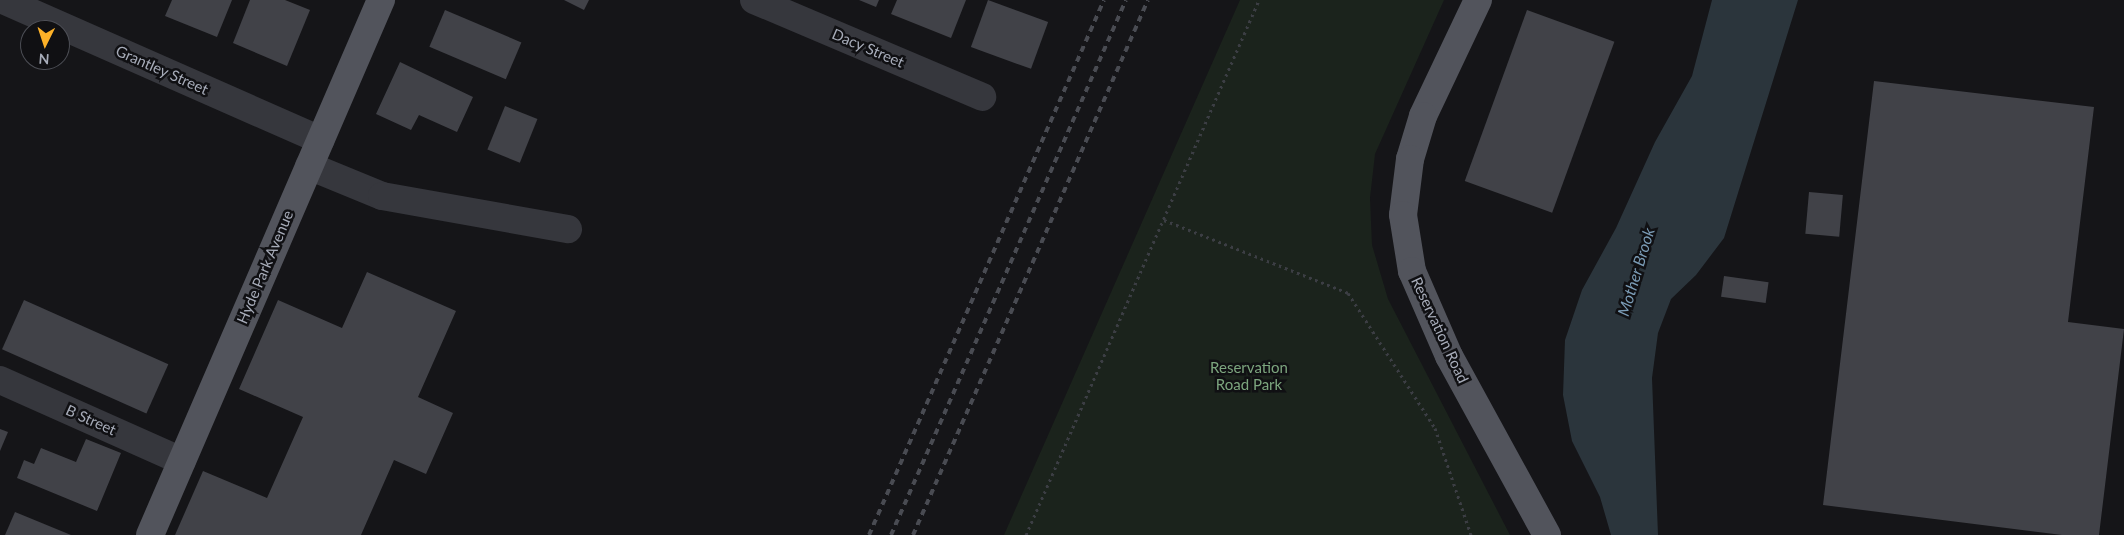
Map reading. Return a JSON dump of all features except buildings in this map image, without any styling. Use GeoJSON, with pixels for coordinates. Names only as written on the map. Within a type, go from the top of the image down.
{"type":"FeatureCollection","features":[{"type":"Feature","properties":{"kind":"main road","name":"Hyde Park Avenue"},"geometry":{"type":"LineString","coordinates":[[150,535],[381,0]]}},
{"type":"Feature","properties":{"kind":"main road","name":"Reservation Road"},"geometry":{"type":"LineString","coordinates":[[1478,0],[1423,116],[1410,159],[1403,215],[1412,271],[1449,356],[1546,535]]}},
{"type":"Feature","properties":{"kind":"street","name":"Grantley Street"},"geometry":{"type":"LineString","coordinates":[[3,0],[321,140]]}},
{"type":"Feature","properties":{"kind":"street","name":"Dacy Street"},"geometry":{"type":"LineString","coordinates":[[754,0],[982,97]]}},
{"type":"Feature","properties":{"kind":"street"},"geometry":{"type":"LineString","coordinates":[[309,166],[382,196],[568,229]]}},
{"type":"Feature","properties":{"kind":"street","name":"B Street"},"geometry":{"type":"LineString","coordinates":[[0,380],[182,460]]}},
{"type":"Feature","properties":{"kind":"path"},"geometry":{"type":"LineString","coordinates":[[1026,535],[1259,0]]}},
{"type":"Feature","properties":{"kind":"path"},"geometry":{"type":"LineString","coordinates":[[1164,220],[1348,293],[1435,428],[1471,535]]}},
{"type":"Feature","properties":{"kind":"green space","name":"Reservation Road Park"},"geometry":{"type":"Polygon","coordinates":[[[1240,0],[1444,0],[1375,154],[1370,198],[1372,245],[1388,299],[1510,535],[1004,535],[1240,0]]]}},
{"type":"Feature","properties":{"kind":"water","name":"Mother Brook"},"geometry":{"type":"Polygon","coordinates":[[[1712,0],[1798,0],[1724,238],[1696,275],[1671,299],[1658,333],[1652,378],[1658,535],[1611,535],[1600,497],[1572,441],[1563,395],[1565,340],[1582,290],[1616,228],[1655,142],[1692,76],[1712,0]]]}},
{"type":"Feature","properties":{"kind":"railway"},"geometry":{"type":"LineString","coordinates":[[869,535],[1104,0]]}},
{"type":"Feature","properties":{"kind":"railway"},"geometry":{"type":"LineString","coordinates":[[891,535],[1126,0]]}},
{"type":"Feature","properties":{"kind":"railway"},"geometry":{"type":"LineString","coordinates":[[913,535],[1148,0]]}}]}
